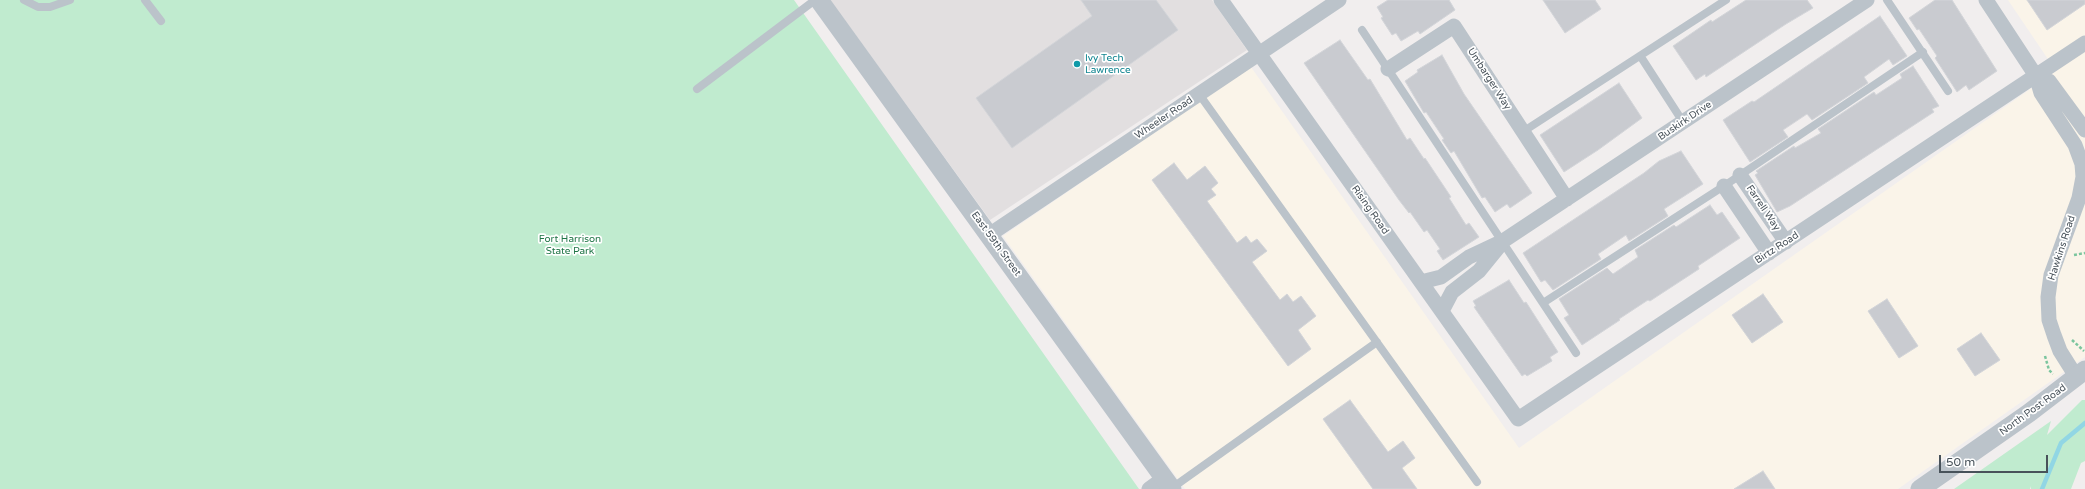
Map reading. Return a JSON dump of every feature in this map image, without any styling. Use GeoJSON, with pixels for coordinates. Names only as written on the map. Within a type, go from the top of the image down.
{"type":"FeatureCollection","features":[{"type":"Feature","properties":{"kind":"street","name":"East 59th Street"},"geometry":{"type":"LineString","coordinates":[[819,0],[1170,485]]}},
{"type":"Feature","properties":{"kind":"street","name":"Rising Road"},"geometry":{"type":"LineString","coordinates":[[1222,0],[1518,419]]}},
{"type":"Feature","properties":{"kind":"street","name":"Wheeler Road"},"geometry":{"type":"LineString","coordinates":[[989,236],[1339,0]]}},
{"type":"Feature","properties":{"kind":"street","name":"Buskirk Drive"},"geometry":{"type":"LineString","coordinates":[[1421,282],[1441,277],[1469,257],[1503,241],[1867,0]]}},
{"type":"Feature","properties":{"kind":"street","name":"Hawkins Road"},"geometry":{"type":"LineString","coordinates":[[1986,0],[2036,76],[2041,93],[2074,146],[2082,164],[2082,193],[2051,275],[2048,297],[2049,320],[2060,351],[2081,374]]}},
{"type":"Feature","properties":{"kind":"street","name":"Umbarger Way"},"geometry":{"type":"LineString","coordinates":[[1388,69],[1454,26],[1567,199]]}},
{"type":"Feature","properties":{"kind":"street","name":"Birtz Road"},"geometry":{"type":"LineString","coordinates":[[1518,419],[2085,44]]}},
{"type":"Feature","properties":{"kind":"street","name":"Hawkins Road"},"geometry":{"type":"LineString","coordinates":[[2036,76],[2050,81],[2085,130]]}},
{"type":"Feature","properties":{"kind":"street","name":"Farrell Way"},"geometry":{"type":"LineString","coordinates":[[1740,175],[1786,242]]}},
{"type":"Feature","properties":{"kind":"street","name":"Farrell Way"},"geometry":{"type":"LineString","coordinates":[[1724,186],[1769,253]]}},
{"type":"Feature","properties":{"kind":"street","name":"Buskirk Drive"},"geometry":{"type":"LineString","coordinates":[[1442,311],[1452,292],[1478,271],[1503,241]]}},
{"type":"Feature","properties":{"kind":"street","name":"North Post Road"},"geometry":{"type":"LineString","coordinates":[[1920,489],[2081,374]]}},
{"type":"Feature","properties":{"kind":"street"},"geometry":{"type":"LineString","coordinates":[[1149,489],[1170,485]]}},
{"type":"Feature","properties":{"kind":"lane"},"geometry":{"type":"LineString","coordinates":[[24,0],[38,7],[50,7],[70,0]]}},
{"type":"Feature","properties":{"kind":"lane"},"geometry":{"type":"LineString","coordinates":[[145,0],[161,21]]}},
{"type":"Feature","properties":{"kind":"lane"},"geometry":{"type":"LineString","coordinates":[[697,89],[816,0]]}},
{"type":"Feature","properties":{"kind":"lane"},"geometry":{"type":"LineString","coordinates":[[1524,131],[1726,0]]}},
{"type":"Feature","properties":{"kind":"lane"},"geometry":{"type":"LineString","coordinates":[[1887,0],[1948,91]]}},
{"type":"Feature","properties":{"kind":"lane"},"geometry":{"type":"LineString","coordinates":[[1362,30],[1576,353]]}},
{"type":"Feature","properties":{"kind":"lane"},"geometry":{"type":"LineString","coordinates":[[1543,303],[1724,186],[1923,52]]}},
{"type":"Feature","properties":{"kind":"lane"},"geometry":{"type":"LineString","coordinates":[[1640,57],[1683,122]]}},
{"type":"Feature","properties":{"kind":"lane"},"geometry":{"type":"LineString","coordinates":[[1199,94],[1477,482]]}},
{"type":"Feature","properties":{"kind":"lane"},"geometry":{"type":"LineString","coordinates":[[1170,485],[1377,342]]}},
{"type":"Feature","properties":{"kind":"path"},"geometry":{"type":"LineString","coordinates":[[2071,255],[2085,253]]}},
{"type":"Feature","properties":{"kind":"shaded area"},"geometry":{"type":"Polygon","coordinates":[[[830,0],[1212,0],[1247,50],[990,220],[830,0]]]}},
{"type":"Feature","properties":{"kind":"shaded area"},"geometry":{"type":"Polygon","coordinates":[[[2008,0],[2085,0],[2085,357],[1898,489],[1185,489],[1003,236],[1251,67],[1519,448],[2056,71],[2008,0]]]}},
{"type":"Feature","properties":{"kind":"green space","name":"Fort Harrison State Park"},"geometry":{"type":"Polygon","coordinates":[[[0,0],[794,0],[1139,489],[0,489],[0,0]]]}},
{"type":"Feature","properties":{"kind":"green space"},"geometry":{"type":"Polygon","coordinates":[[[2082,400],[2085,400],[2085,461],[2081,463],[2071,489],[2031,489],[2031,486],[2030,489],[1954,489],[2051,421],[2047,435],[2082,400]]]}},
{"type":"Feature","properties":{"kind":"building","name":"Ivy Tech Lawrence"},"geometry":{"type":"Polygon","coordinates":[[[1081,0],[1156,0],[1178,30],[1012,148],[976,98],[1092,16],[1081,0]]]}},
{"type":"Feature","properties":{"kind":"building"},"geometry":{"type":"Polygon","coordinates":[[[1388,0],[1449,0],[1455,10],[1420,34],[1418,31],[1401,41],[1396,33],[1392,35],[1381,18],[1383,17],[1377,7],[1388,0]]]}},
{"type":"Feature","properties":{"kind":"building"},"geometry":{"type":"Polygon","coordinates":[[[1543,0],[1595,0],[1601,9],[1565,33],[1543,0]]]}},
{"type":"Feature","properties":{"kind":"building"},"geometry":{"type":"Polygon","coordinates":[[[1746,0],[1807,0],[1813,8],[1706,77],[1705,74],[1696,80],[1673,46],[1711,20],[1712,22],[1746,0]]]}},
{"type":"Feature","properties":{"kind":"building"},"geometry":{"type":"Polygon","coordinates":[[[1935,0],[1952,0],[1997,71],[1969,90],[1966,85],[1957,92],[1935,58],[1937,56],[1919,29],[1917,30],[1909,18],[1935,0]]]}},
{"type":"Feature","properties":{"kind":"building"},"geometry":{"type":"Polygon","coordinates":[[[2027,0],[2085,0],[2085,4],[2047,30],[2027,0]]]}},
{"type":"Feature","properties":{"kind":"building"},"geometry":{"type":"Polygon","coordinates":[[[1880,16],[1907,56],[1893,65],[1889,59],[1864,77],[1868,83],[1812,120],[1807,114],[1783,130],[1788,137],[1750,162],[1723,120],[1752,101],[1754,102],[1880,16]]]}},
{"type":"Feature","properties":{"kind":"building"},"geometry":{"type":"Polygon","coordinates":[[[1340,40],[1368,80],[1370,79],[1407,140],[1410,138],[1424,159],[1425,158],[1451,197],[1449,198],[1466,225],[1469,223],[1479,237],[1443,260],[1437,251],[1440,249],[1427,230],[1424,232],[1410,212],[1409,213],[1399,200],[1304,63],[1340,40]]]}},
{"type":"Feature","properties":{"kind":"building"},"geometry":{"type":"Polygon","coordinates":[[[1442,55],[1464,94],[1532,193],[1510,208],[1507,204],[1495,212],[1485,197],[1482,198],[1454,151],[1451,153],[1442,140],[1444,139],[1426,112],[1424,113],[1405,81],[1418,72],[1417,70],[1442,55]]]}},
{"type":"Feature","properties":{"kind":"building"},"geometry":{"type":"Polygon","coordinates":[[[1913,66],[1939,106],[1932,109],[1934,112],[1790,206],[1777,212],[1755,175],[1758,173],[1756,171],[1794,146],[1795,148],[1821,133],[1818,129],[1874,92],[1876,95],[1902,78],[1900,74],[1913,66]]]}},
{"type":"Feature","properties":{"kind":"building"},"geometry":{"type":"Polygon","coordinates":[[[1619,83],[1642,118],[1598,150],[1564,172],[1540,135],[1619,83]]]}},
{"type":"Feature","properties":{"kind":"building"},"geometry":{"type":"Polygon","coordinates":[[[1681,151],[1703,184],[1664,209],[1668,216],[1629,241],[1626,235],[1598,254],[1601,259],[1553,290],[1545,280],[1541,282],[1523,253],[1644,173],[1659,161],[1681,151]]]}},
{"type":"Feature","properties":{"kind":"building"},"geometry":{"type":"Polygon","coordinates":[[[1174,163],[1187,180],[1205,166],[1218,183],[1211,189],[1216,195],[1207,201],[1237,243],[1246,236],[1251,243],[1257,239],[1267,251],[1252,262],[1280,300],[1287,294],[1293,302],[1301,296],[1316,316],[1298,330],[1311,349],[1288,366],[1152,180],[1174,163]]]}},
{"type":"Feature","properties":{"kind":"building"},"geometry":{"type":"Polygon","coordinates":[[[1710,205],[1717,215],[1722,212],[1740,238],[1698,266],[1699,269],[1650,301],[1648,300],[1582,345],[1564,318],[1569,315],[1559,299],[1607,268],[1613,274],[1638,257],[1635,250],[1674,225],[1676,227],[1710,205]]]}},
{"type":"Feature","properties":{"kind":"building"},"geometry":{"type":"Polygon","coordinates":[[[1509,280],[1524,303],[1526,302],[1558,352],[1550,357],[1552,361],[1527,376],[1525,374],[1522,376],[1474,307],[1476,306],[1473,301],[1509,280]]]}},
{"type":"Feature","properties":{"kind":"building"},"geometry":{"type":"Polygon","coordinates":[[[1763,294],[1783,322],[1752,343],[1732,315],[1763,294]]]}},
{"type":"Feature","properties":{"kind":"building"},"geometry":{"type":"Polygon","coordinates":[[[1887,299],[1918,346],[1899,358],[1868,311],[1887,299]]]}},
{"type":"Feature","properties":{"kind":"building"},"geometry":{"type":"Polygon","coordinates":[[[1981,333],[2000,360],[1975,376],[1957,349],[1981,333]]]}},
{"type":"Feature","properties":{"kind":"building"},"geometry":{"type":"Polygon","coordinates":[[[1350,400],[1388,452],[1403,441],[1415,458],[1402,468],[1417,489],[1373,489],[1323,419],[1350,400]]]}},
{"type":"Feature","properties":{"kind":"building"},"geometry":{"type":"Polygon","coordinates":[[[1763,471],[1775,489],[1734,489],[1763,471]]]}},
{"type":"Feature","properties":{"kind":"waterway"},"geometry":{"type":"LineString","coordinates":[[2042,489],[2061,443],[2085,423]]}},
{"type":"Feature","properties":{"kind":"place","name":"Ivy Tech Lawrence"},"geometry":{"type":"Point","coordinates":[1077,64]}}]}
